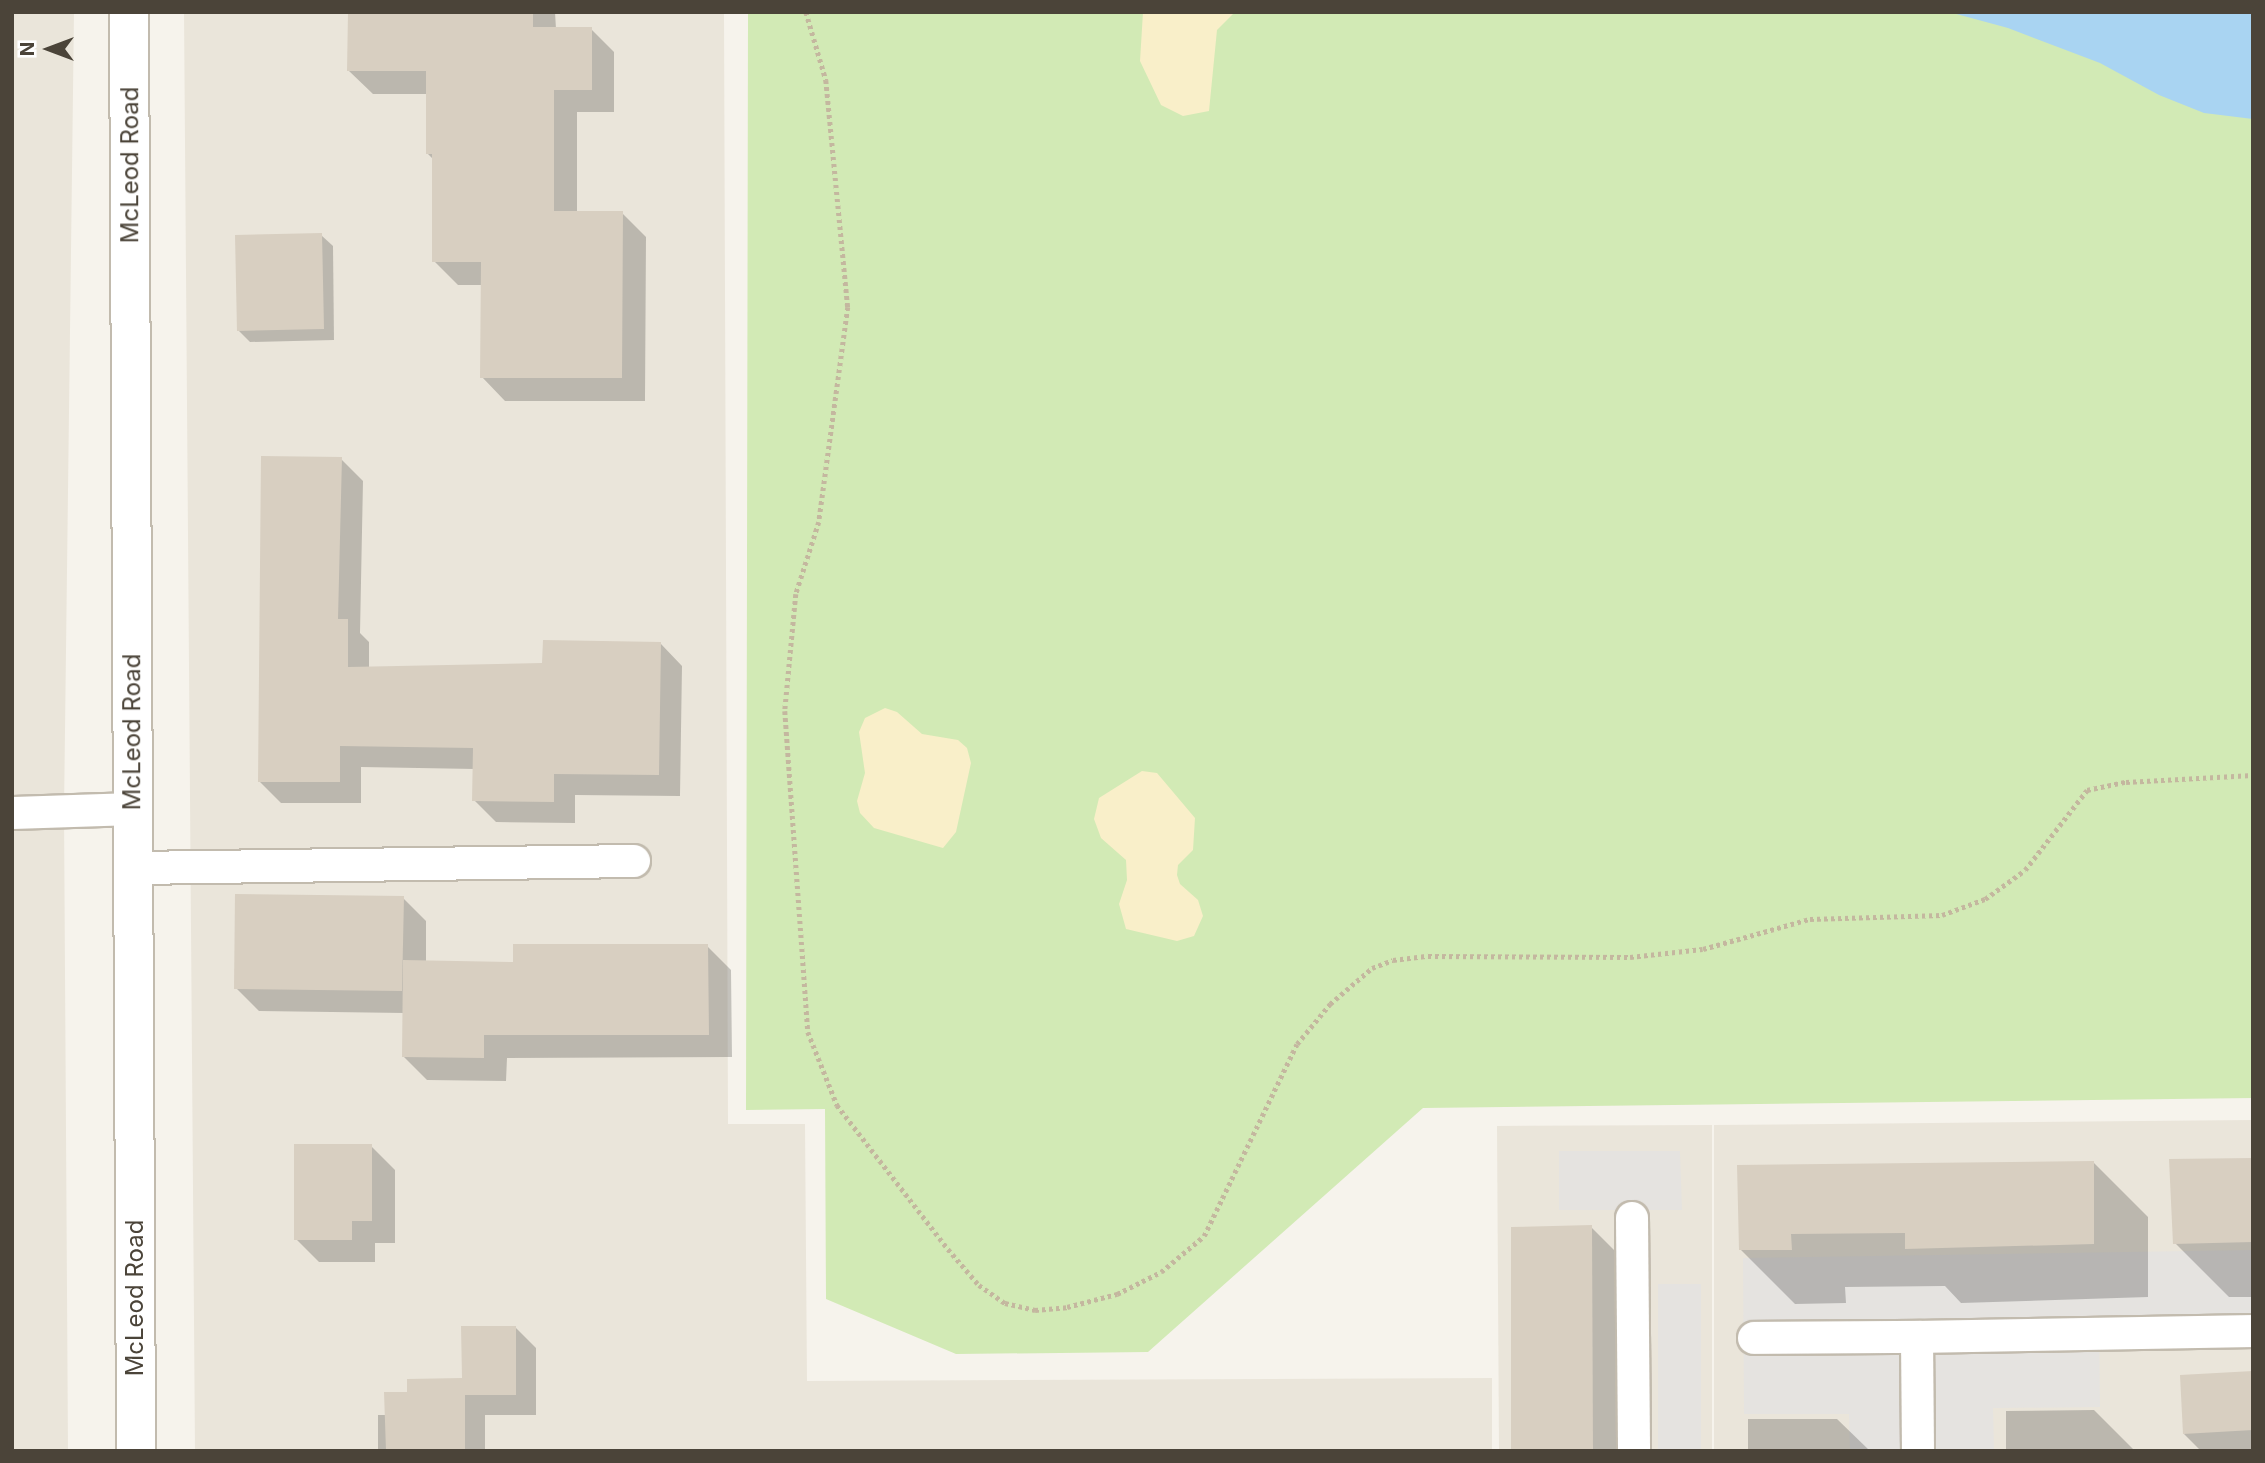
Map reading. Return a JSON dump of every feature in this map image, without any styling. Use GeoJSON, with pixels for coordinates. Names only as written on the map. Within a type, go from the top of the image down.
{"type":"FeatureCollection","features":[{"type":"Feature","properties":{"kind":"street","name":"McLeod Road"},"geometry":{"type":"LineString","coordinates":[[130,12],[136,1451]]}},
{"type":"Feature","properties":{"kind":"lane"},"geometry":{"type":"LineString","coordinates":[[12,813],[133,809]]}},
{"type":"Feature","properties":{"kind":"lane"},"geometry":{"type":"LineString","coordinates":[[134,868],[634,861]]}},
{"type":"Feature","properties":{"kind":"lane"},"geometry":{"type":"LineString","coordinates":[[1632,1218],[1633,1451]]}},
{"type":"Feature","properties":{"kind":"lane"},"geometry":{"type":"LineString","coordinates":[[1754,1338],[2253,1331]]}},
{"type":"Feature","properties":{"kind":"lane"},"geometry":{"type":"LineString","coordinates":[[1917,1337],[1918,1451]]}},
{"type":"Feature","properties":{"kind":"path"},"geometry":{"type":"LineString","coordinates":[[806,12],[825,80],[848,307],[819,522],[796,594],[785,711],[808,1032],[837,1105],[948,1249],[979,1285],[1005,1303],[1035,1310],[1117,1294],[1161,1272],[1204,1236],[1297,1044],[1330,1004],[1372,968],[1393,960],[1428,956],[1630,957],[1703,949],[1810,919],[1942,915],[1985,899],[2025,870],[2087,790],[2126,782],[2253,775]]}},
{"type":"Feature","properties":{"kind":"shaded area"},"geometry":{"type":"Polygon","coordinates":[[[12,12],[74,12],[64,811],[68,1451],[12,1451],[12,12]]]}},
{"type":"Feature","properties":{"kind":"shaded area"},"geometry":{"type":"Polygon","coordinates":[[[184,12],[724,12],[728,1124],[805,1124],[807,1381],[1492,1378],[1492,1451],[195,1451],[184,12]]]}},
{"type":"Feature","properties":{"kind":"shaded area"},"geometry":{"type":"Polygon","coordinates":[[[2253,1120],[2253,1451],[1714,1451],[1714,1125],[2253,1120]]]}},
{"type":"Feature","properties":{"kind":"shaded area"},"geometry":{"type":"Polygon","coordinates":[[[1712,1125],[1712,1451],[1499,1451],[1497,1126],[1712,1125]]]}},
{"type":"Feature","properties":{"kind":"shaded area"},"geometry":{"type":"Polygon","coordinates":[[[1559,1151],[1680,1151],[1682,1210],[1559,1210],[1559,1151]]]}},
{"type":"Feature","properties":{"kind":"shaded area"},"geometry":{"type":"Polygon","coordinates":[[[2253,1250],[2253,1316],[2099,1318],[2100,1407],[1993,1408],[1994,1451],[1850,1451],[1849,1414],[1744,1414],[1743,1258],[2253,1250]]]}},
{"type":"Feature","properties":{"kind":"shaded area"},"geometry":{"type":"Polygon","coordinates":[[[1658,1284],[1701,1284],[1701,1451],[1658,1451],[1658,1284]]]}},
{"type":"Feature","properties":{"kind":"green space"},"geometry":{"type":"Polygon","coordinates":[[[748,12],[2253,12],[2253,1098],[1423,1108],[1148,1352],[956,1354],[826,1299],[825,1109],[746,1110],[748,12]]]}},
{"type":"Feature","properties":{"kind":"sand"},"geometry":{"type":"Polygon","coordinates":[[[1143,12],[1235,12],[1217,30],[1209,111],[1183,116],[1161,105],[1140,61],[1143,12]]]}},
{"type":"Feature","properties":{"kind":"sand"},"geometry":{"type":"Polygon","coordinates":[[[885,708],[897,712],[922,734],[958,740],[967,748],[971,763],[956,832],[943,848],[874,828],[860,813],[857,801],[865,773],[859,732],[865,718],[885,708]]]}},
{"type":"Feature","properties":{"kind":"sand"},"geometry":{"type":"Polygon","coordinates":[[[1142,771],[1157,773],[1195,818],[1193,850],[1178,865],[1177,875],[1180,884],[1198,900],[1203,916],[1194,936],[1177,941],[1126,929],[1119,904],[1127,880],[1126,860],[1101,838],[1094,819],[1099,798],[1142,771]]]}},
{"type":"Feature","properties":{"kind":"water"},"geometry":{"type":"Polygon","coordinates":[[[1949,12],[2253,12],[2253,119],[2204,113],[2159,95],[2100,63],[2008,28],[1949,12]]]}},
{"type":"Feature","properties":{"kind":"building"},"geometry":{"type":"Polygon","coordinates":[[[348,12],[533,12],[533,27],[592,27],[592,90],[554,90],[554,211],[623,211],[622,378],[480,378],[481,262],[432,262],[432,154],[426,154],[426,71],[347,71],[348,12]]]}},
{"type":"Feature","properties":{"kind":"building"},"geometry":{"type":"Polygon","coordinates":[[[322,233],[324,329],[237,331],[235,235],[322,233]]]}},
{"type":"Feature","properties":{"kind":"building"},"geometry":{"type":"Polygon","coordinates":[[[261,456],[342,457],[338,619],[348,619],[348,667],[542,663],[543,640],[661,642],[659,775],[554,774],[554,802],[472,801],[473,748],[340,746],[340,782],[258,782],[261,456]]]}},
{"type":"Feature","properties":{"kind":"building"},"geometry":{"type":"Polygon","coordinates":[[[235,894],[404,896],[402,991],[234,989],[235,894]]]}},
{"type":"Feature","properties":{"kind":"building"},"geometry":{"type":"Polygon","coordinates":[[[513,944],[708,944],[709,1035],[484,1035],[484,1058],[402,1057],[403,960],[513,962],[513,944]]]}},
{"type":"Feature","properties":{"kind":"building"},"geometry":{"type":"Polygon","coordinates":[[[294,1144],[372,1144],[372,1221],[352,1221],[352,1240],[294,1240],[294,1144]]]}},
{"type":"Feature","properties":{"kind":"building"},"geometry":{"type":"Polygon","coordinates":[[[2253,1158],[2253,1242],[2173,1244],[2169,1159],[2253,1158]]]}},
{"type":"Feature","properties":{"kind":"building"},"geometry":{"type":"Polygon","coordinates":[[[2094,1161],[2094,1244],[1905,1249],[1905,1233],[1791,1234],[1792,1250],[1739,1250],[1737,1165],[2094,1161]]]}},
{"type":"Feature","properties":{"kind":"building"},"geometry":{"type":"Polygon","coordinates":[[[1592,1225],[1593,1451],[1511,1451],[1511,1227],[1592,1225]]]}},
{"type":"Feature","properties":{"kind":"building"},"geometry":{"type":"Polygon","coordinates":[[[461,1326],[516,1326],[516,1395],[465,1395],[465,1451],[386,1451],[384,1392],[407,1392],[407,1379],[462,1378],[461,1326]]]}},
{"type":"Feature","properties":{"kind":"building"},"geometry":{"type":"Polygon","coordinates":[[[2253,1371],[2253,1430],[2183,1434],[2180,1375],[2253,1371]]]}}]}
